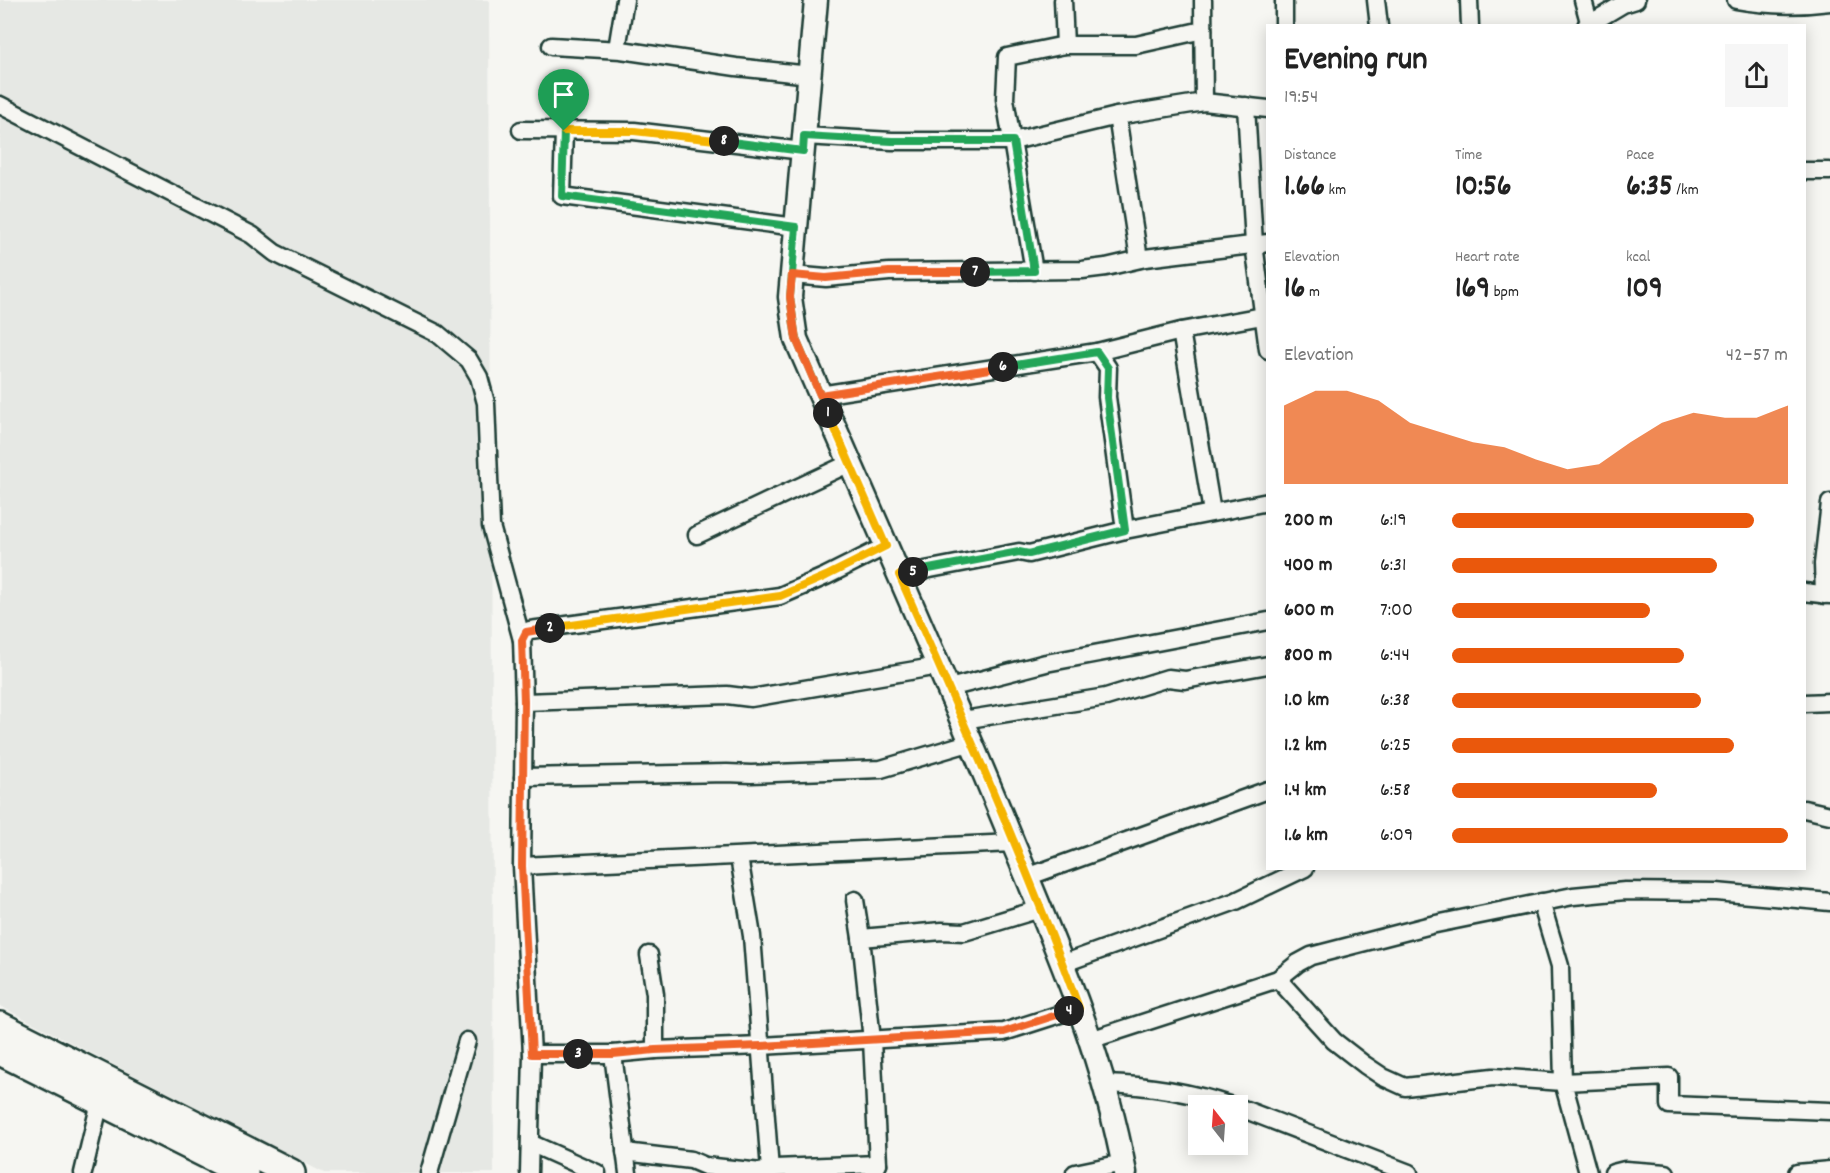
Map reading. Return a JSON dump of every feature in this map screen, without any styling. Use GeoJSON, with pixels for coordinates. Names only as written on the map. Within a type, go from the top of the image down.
{"type":"FeatureCollection","features":[{"type":"Feature","properties":{"kind":"highway"},"geometry":{"type":"LineString","coordinates":[[0,1026],[291,1173]]}},
{"type":"Feature","properties":{"kind":"highway"},"geometry":{"type":"LineString","coordinates":[[0,1052],[244,1173]]}},
{"type":"Feature","properties":{"kind":"main road"},"geometry":{"type":"LineString","coordinates":[[816,0],[790,297],[796,339],[963,720],[1062,964],[1104,1084],[1124,1168]]}},
{"type":"Feature","properties":{"kind":"street"},"geometry":{"type":"LineString","coordinates":[[617,49],[625,0]]}},
{"type":"Feature","properties":{"kind":"street"},"geometry":{"type":"LineString","coordinates":[[1062,0],[1065,45]]}},
{"type":"Feature","properties":{"kind":"street"},"geometry":{"type":"LineString","coordinates":[[1203,0],[1204,102]]}},
{"type":"Feature","properties":{"kind":"street"},"geometry":{"type":"LineString","coordinates":[[1284,0],[1284,24]]}},
{"type":"Feature","properties":{"kind":"street"},"geometry":{"type":"LineString","coordinates":[[1376,0],[1379,24]]}},
{"type":"Feature","properties":{"kind":"street"},"geometry":{"type":"LineString","coordinates":[[1469,0],[1470,24]]}},
{"type":"Feature","properties":{"kind":"street"},"geometry":{"type":"LineString","coordinates":[[1583,0],[1588,24],[1623,4],[1636,0]]}},
{"type":"Feature","properties":{"kind":"street"},"geometry":{"type":"LineString","coordinates":[[1736,0],[1756,4],[1799,6],[1830,2]]}},
{"type":"Feature","properties":{"kind":"street"},"geometry":{"type":"LineString","coordinates":[[1034,271],[1005,99],[1007,57],[1065,45],[1136,45],[1203,30]]}},
{"type":"Feature","properties":{"kind":"street"},"geometry":{"type":"LineString","coordinates":[[551,46],[617,49],[736,68],[810,75]]}},
{"type":"Feature","properties":{"kind":"street"},"geometry":{"type":"LineString","coordinates":[[521,130],[634,131],[804,144],[1013,141],[1117,116],[1204,102],[1266,110]]}},
{"type":"Feature","properties":{"kind":"street"},"geometry":{"type":"LineString","coordinates":[[0,105],[252,235],[275,253],[438,334],[470,360],[479,377],[486,403],[491,526],[522,640],[524,702],[522,866],[532,1054],[529,1173]]}},
{"type":"Feature","properties":{"kind":"street"},"geometry":{"type":"LineString","coordinates":[[820,395],[1097,352],[1181,331],[1265,315],[1261,244],[1246,106]]}},
{"type":"Feature","properties":{"kind":"street"},"geometry":{"type":"LineString","coordinates":[[1117,116],[1139,259]]}},
{"type":"Feature","properties":{"kind":"street"},"geometry":{"type":"LineString","coordinates":[[564,131],[562,196],[796,227]]}},
{"type":"Feature","properties":{"kind":"street"},"geometry":{"type":"LineString","coordinates":[[1806,171],[1830,171]]}},
{"type":"Feature","properties":{"kind":"street"},"geometry":{"type":"LineString","coordinates":[[792,275],[826,278],[889,272],[1082,270],[1139,259],[1261,244]]}},
{"type":"Feature","properties":{"kind":"street"},"geometry":{"type":"LineString","coordinates":[[1181,331],[1212,512]]}},
{"type":"Feature","properties":{"kind":"street"},"geometry":{"type":"LineString","coordinates":[[1097,352],[1108,368],[1107,398],[1125,530]]}},
{"type":"Feature","properties":{"kind":"street"},"geometry":{"type":"LineString","coordinates":[[697,535],[850,463]]}},
{"type":"Feature","properties":{"kind":"street"},"geometry":{"type":"LineString","coordinates":[[899,575],[1019,552],[1029,554],[1125,530],[1266,502]]}},
{"type":"Feature","properties":{"kind":"street"},"geometry":{"type":"LineString","coordinates":[[1806,592],[1827,595],[1823,564],[1830,503]]}},
{"type":"Feature","properties":{"kind":"street"},"geometry":{"type":"LineString","coordinates":[[522,640],[526,632],[530,630],[780,596],[886,546]]}},
{"type":"Feature","properties":{"kind":"street"},"geometry":{"type":"LineString","coordinates":[[949,688],[1046,663],[1266,621]]}},
{"type":"Feature","properties":{"kind":"street"},"geometry":{"type":"LineString","coordinates":[[963,720],[1106,697],[1168,678],[1185,680],[1266,665]]}},
{"type":"Feature","properties":{"kind":"street"},"geometry":{"type":"LineString","coordinates":[[524,702],[727,695],[751,698],[939,666]]}},
{"type":"Feature","properties":{"kind":"street"},"geometry":{"type":"LineString","coordinates":[[1806,703],[1830,702]]}},
{"type":"Feature","properties":{"kind":"street"},"geometry":{"type":"LineString","coordinates":[[523,777],[751,774],[881,769],[972,742]]}},
{"type":"Feature","properties":{"kind":"street"},"geometry":{"type":"LineString","coordinates":[[1027,876],[1266,791]]}},
{"type":"Feature","properties":{"kind":"street"},"geometry":{"type":"LineString","coordinates":[[1806,809],[1830,815]]}},
{"type":"Feature","properties":{"kind":"street"},"geometry":{"type":"LineString","coordinates":[[522,866],[1013,843]]}},
{"type":"Feature","properties":{"kind":"street"},"geometry":{"type":"LineString","coordinates":[[739,857],[752,936],[770,1170]]}},
{"type":"Feature","properties":{"kind":"street"},"geometry":{"type":"LineString","coordinates":[[1062,964],[1236,901],[1301,870]]}},
{"type":"Feature","properties":{"kind":"street"},"geometry":{"type":"LineString","coordinates":[[1090,1040],[1278,979],[1311,956],[1431,925],[1573,896],[1625,891],[1716,892],[1830,902]]}},
{"type":"Feature","properties":{"kind":"street"},"geometry":{"type":"LineString","coordinates":[[625,1152],[691,1160],[705,1166],[761,1172],[775,1168],[876,1169],[872,1040],[855,900]]}},
{"type":"Feature","properties":{"kind":"street"},"geometry":{"type":"LineString","coordinates":[[1541,902],[1560,966],[1563,1082],[1588,1173]]}},
{"type":"Feature","properties":{"kind":"street"},"geometry":{"type":"LineString","coordinates":[[861,938],[942,931],[964,932],[1040,909]]}},
{"type":"Feature","properties":{"kind":"street"},"geometry":{"type":"LineString","coordinates":[[649,955],[655,994],[655,1050]]}},
{"type":"Feature","properties":{"kind":"street"},"geometry":{"type":"LineString","coordinates":[[1278,979],[1334,1041],[1374,1071],[1405,1087],[1493,1077],[1563,1082],[1670,1077],[1669,1105],[1830,1111]]}},
{"type":"Feature","properties":{"kind":"street"},"geometry":{"type":"LineString","coordinates":[[532,1054],[613,1054],[1004,1032],[1079,1008]]}},
{"type":"Feature","properties":{"kind":"street"},"geometry":{"type":"LineString","coordinates":[[429,1173],[467,1041]]}},
{"type":"Feature","properties":{"kind":"street"},"geometry":{"type":"LineString","coordinates":[[613,1054],[628,1173]]}},
{"type":"Feature","properties":{"kind":"street"},"geometry":{"type":"LineString","coordinates":[[1104,1084],[1136,1084],[1201,1095]]}},
{"type":"Feature","properties":{"kind":"street"},"geometry":{"type":"LineString","coordinates":[[83,1173],[100,1101]]}},
{"type":"Feature","properties":{"kind":"street"},"geometry":{"type":"LineString","coordinates":[[1248,1111],[1408,1173]]}},
{"type":"Feature","properties":{"kind":"street"},"geometry":{"type":"LineString","coordinates":[[530,1143],[597,1173]]}},
{"type":"Feature","properties":{"kind":"street"},"geometry":{"type":"LineString","coordinates":[[1076,1173],[1124,1168]]}},
{"type":"Feature","properties":{"kind":"street"},"geometry":{"type":"LineString","coordinates":[[1612,1173],[1625,1170],[1666,1173]]}},
{"type":"Feature","properties":{"kind":"street"},"geometry":{"type":"LineString","coordinates":[[1797,1173],[1830,1170]]}},
{"type":"Feature","properties":{"kind":"shaded area"},"geometry":{"type":"Polygon","coordinates":[[[0,0],[489,0],[494,1173],[324,1173],[0,1006],[0,0]]]}},
{"type":"Feature","properties":{"kind":"route"},"geometry":{"type":"LineString","coordinates":[[564,131],[562,196],[796,227],[790,297],[796,339],[820,395],[886,546],[780,596],[530,630],[523,635],[522,866],[532,1054],[613,1054],[1004,1032],[1079,1008],[983,769],[899,575],[1019,552],[1029,554],[1125,530],[1107,398],[1108,368],[1097,352],[820,395],[796,339],[790,297],[792,275],[826,278],[889,272],[1034,271],[1013,141],[892,141],[804,136],[803,151],[634,131],[564,131]]}}]}
